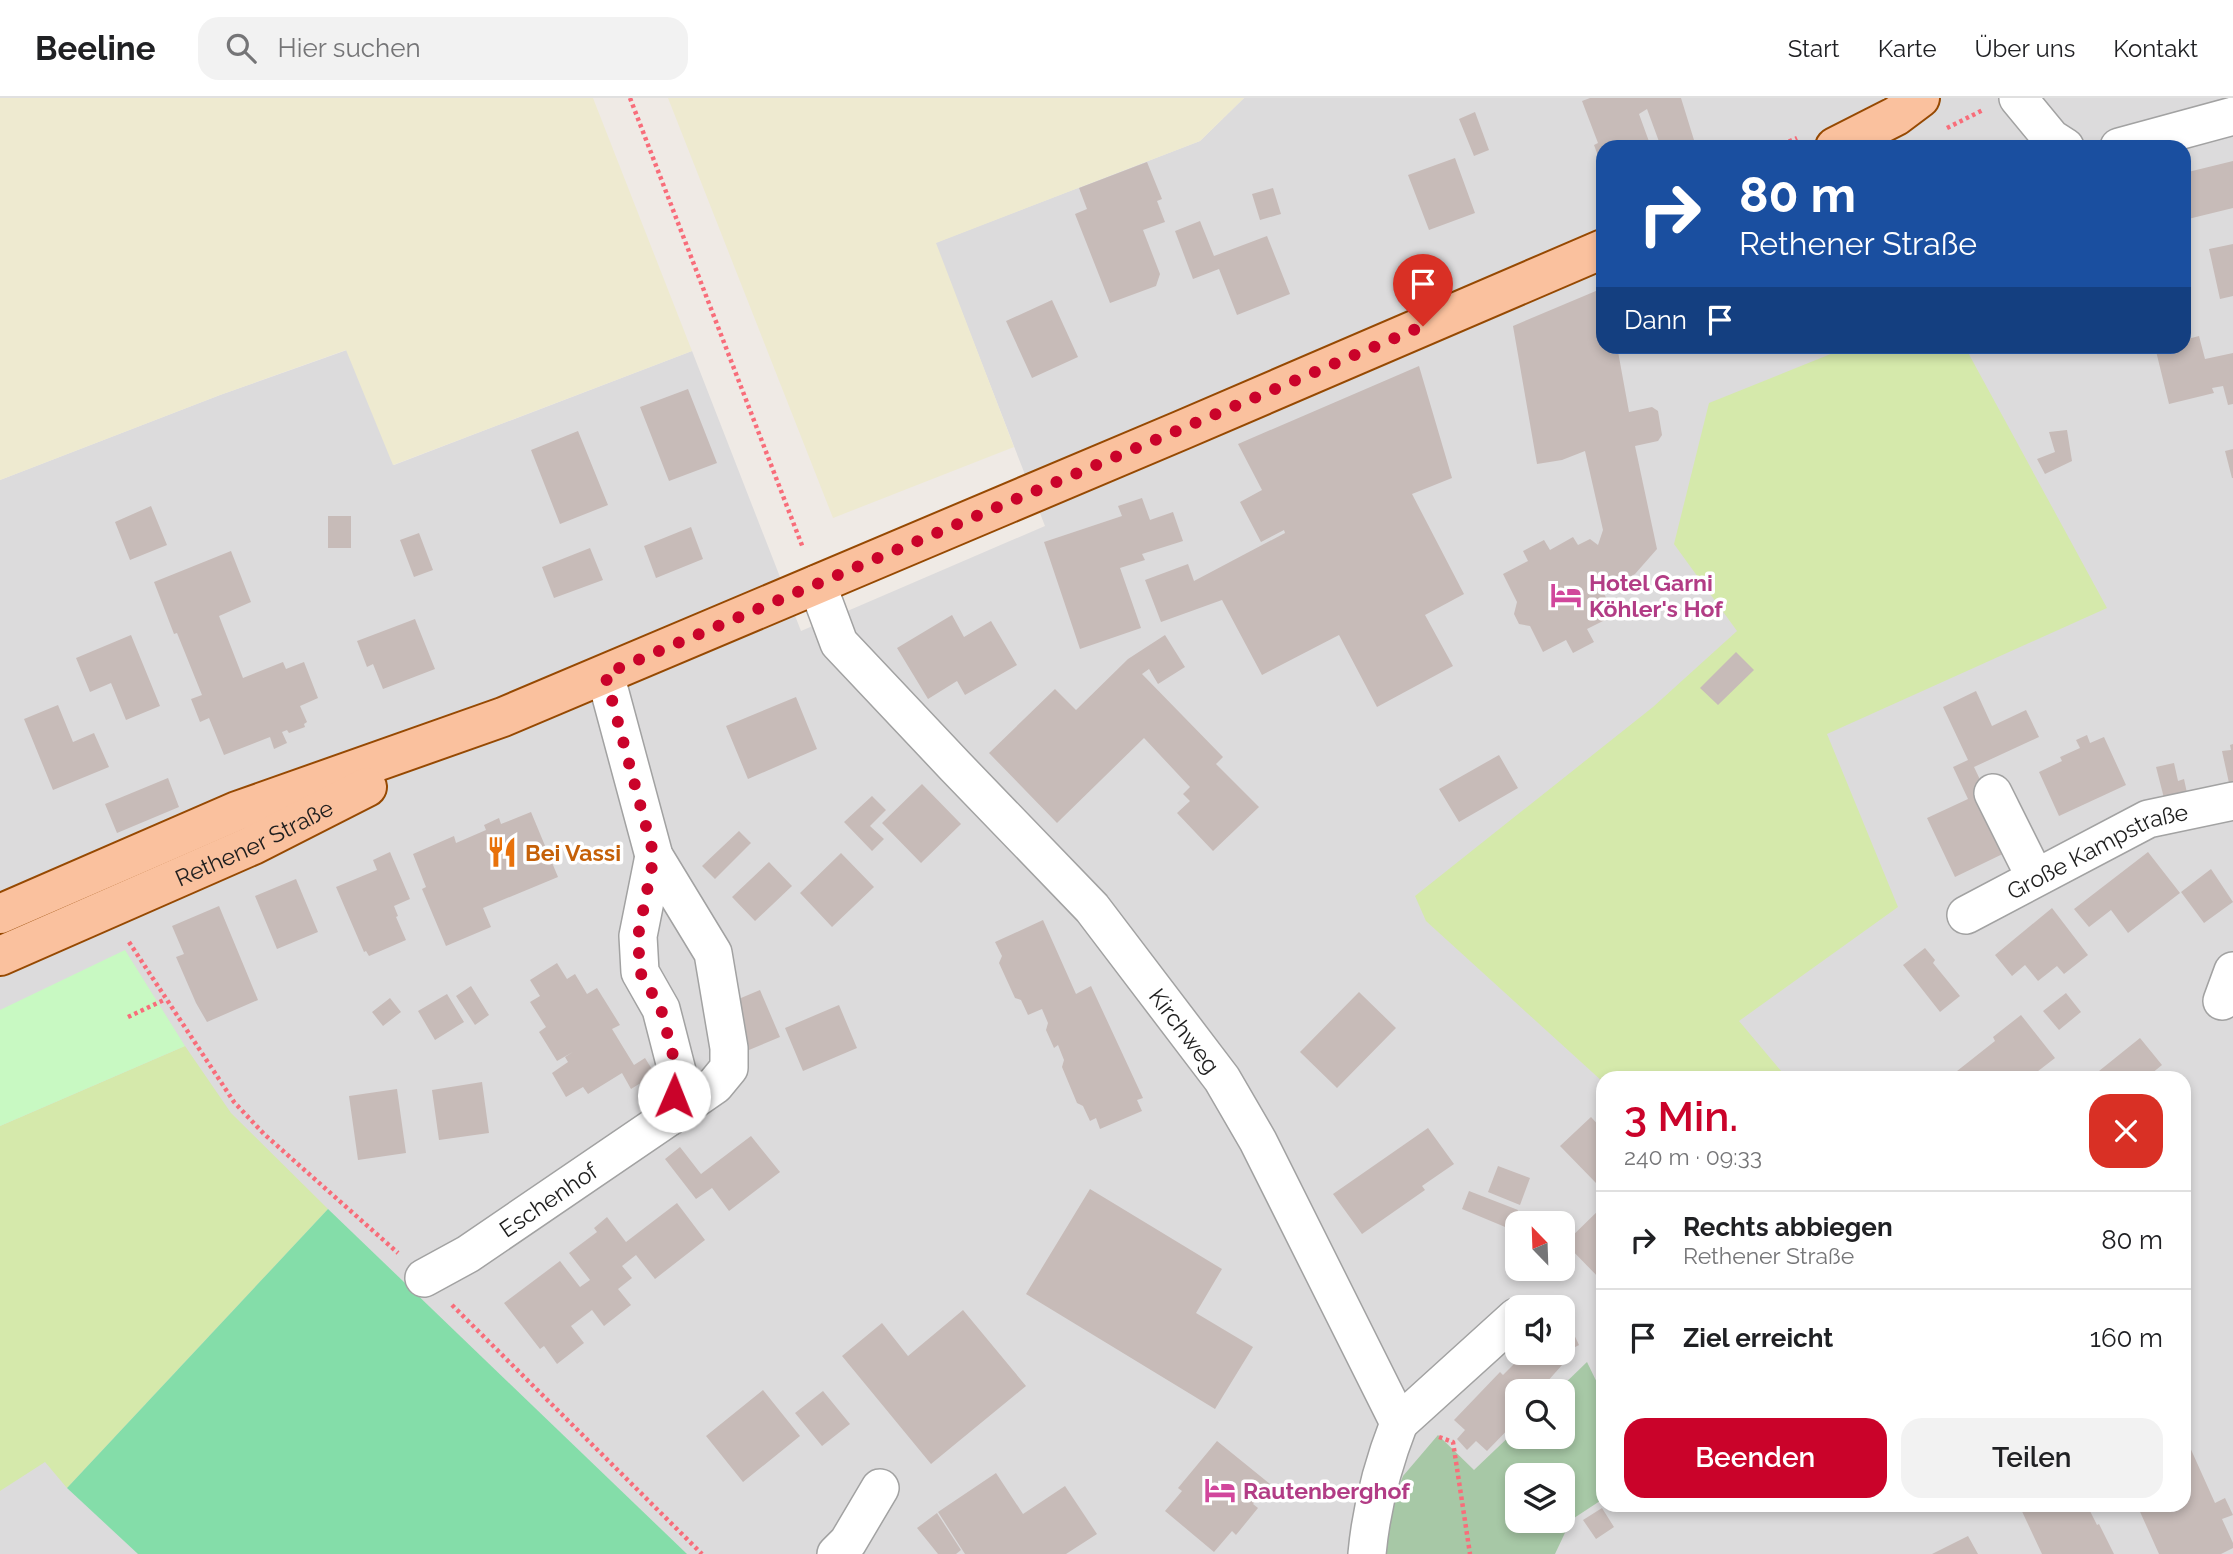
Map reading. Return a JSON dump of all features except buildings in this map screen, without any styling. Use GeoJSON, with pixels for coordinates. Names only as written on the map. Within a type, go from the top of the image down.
{"type":"FeatureCollection","features":[{"type":"Feature","properties":{"kind":"main road"},"geometry":{"type":"LineString","coordinates":[[1849,140],[1896,116],[1920,98]]}},
{"type":"Feature","properties":{"kind":"main road","name":"Rethener Straße"},"geometry":{"type":"LineString","coordinates":[[0,914],[237,811],[503,717],[1596,251]]}},
{"type":"Feature","properties":{"kind":"main road","name":"Rethener Straße"},"geometry":{"type":"LineString","coordinates":[[0,956],[253,845],[503,717]]}},
{"type":"Feature","properties":{"kind":"street"},"geometry":{"type":"LineString","coordinates":[[2018,98],[2054,140]]}},
{"type":"Feature","properties":{"kind":"street"},"geometry":{"type":"LineString","coordinates":[[2145,140],[2233,116]]}},
{"type":"Feature","properties":{"kind":"street","name":"Kirchweg"},"geometry":{"type":"LineString","coordinates":[[817,584],[839,643],[1092,908],[1222,1079],[1258,1141],[1399,1423]]}},
{"type":"Feature","properties":{"kind":"street","name":"Eschenhof"},"geometry":{"type":"LineString","coordinates":[[424,1278],[468,1254],[669,1117],[715,1085],[729,1068],[729,1048],[713,953],[654,856],[605,674]]}},
{"type":"Feature","properties":{"kind":"street"},"geometry":{"type":"LineString","coordinates":[[1993,793],[2035,877]]}},
{"type":"Feature","properties":{"kind":"street","name":"Große Kampstraße"},"geometry":{"type":"LineString","coordinates":[[1966,915],[2148,818],[2233,801]]}},
{"type":"Feature","properties":{"kind":"street","name":"Eschenhof"},"geometry":{"type":"LineString","coordinates":[[654,856],[638,936],[640,972],[661,1009],[678,1075],[669,1117]]}},
{"type":"Feature","properties":{"kind":"street"},"geometry":{"type":"LineString","coordinates":[[1367,1554],[1369,1532],[1386,1456],[1399,1423],[1505,1327]]}},
{"type":"Feature","properties":{"kind":"street"},"geometry":{"type":"LineString","coordinates":[[836,1554],[848,1542],[880,1488]]}},
{"type":"Feature","properties":{"kind":"path"},"geometry":{"type":"LineString","coordinates":[[629,98],[817,584]]}},
{"type":"Feature","properties":{"kind":"path"},"geometry":{"type":"LineString","coordinates":[[1938,131],[1984,109]]}},
{"type":"Feature","properties":{"kind":"path"},"geometry":{"type":"LineString","coordinates":[[128,1017],[166,999]]}},
{"type":"Feature","properties":{"kind":"path"},"geometry":{"type":"LineString","coordinates":[[1399,1423],[1453,1442],[1470,1554]]}},
{"type":"Feature","properties":{"kind":"shaded area"},"geometry":{"type":"Polygon","coordinates":[[[0,98],[593,98],[692,351],[393,465],[346,350],[220,395],[0,480],[0,98]]]}},
{"type":"Feature","properties":{"kind":"shaded area"},"geometry":{"type":"Polygon","coordinates":[[[668,98],[1244,98],[1200,141],[936,243],[1014,447],[833,518],[668,98]]]}},
{"type":"Feature","properties":{"kind":"shaded area"},"geometry":{"type":"Polygon","coordinates":[[[1244,98],[2233,98],[2233,1554],[0,1554],[0,480],[220,395],[347,350],[394,465],[692,351],[801,631],[1045,526],[935,243],[1200,141],[1244,98]]]}},
{"type":"Feature","properties":{"kind":"green space"},"geometry":{"type":"Polygon","coordinates":[[[1831,354],[1969,354],[2107,608],[1827,734],[1898,907],[1739,1021],[1781,1071],[1596,1071],[1596,1076],[1426,921],[1415,896],[1653,707],[1737,631],[1674,544],[1709,403],[1831,354]]]}},
{"type":"Feature","properties":{"kind":"green space"},"geometry":{"type":"Polygon","coordinates":[[[125,950],[185,1046],[0,1126],[0,1010],[125,950]]]}},
{"type":"Feature","properties":{"kind":"green space"},"geometry":{"type":"Polygon","coordinates":[[[185,1046],[231,1113],[328,1209],[67,1488],[45,1462],[0,1491],[0,1126],[185,1046]]]}},
{"type":"Feature","properties":{"kind":"green space"},"geometry":{"type":"Polygon","coordinates":[[[328,1209],[687,1554],[138,1554],[67,1488],[328,1209]]]}},
{"type":"Feature","properties":{"kind":"green space"},"geometry":{"type":"Polygon","coordinates":[[[1587,1362],[1596,1381],[1596,1504],[1575,1517],[1575,1463],[1505,1463],[1505,1533],[1565,1533],[1555,1554],[1380,1554],[1381,1532],[1403,1476],[1438,1435],[1474,1470],[1505,1440],[1505,1449],[1575,1449],[1575,1379],[1569,1379],[1587,1362]]]}},
{"type":"Feature","properties":{"kind":"place","name":"Hotel Garni Köhler's Hof"},"geometry":{"type":"Point","coordinates":[1566,595]}},
{"type":"Feature","properties":{"kind":"place","name":"Bei Vassi"},"geometry":{"type":"Point","coordinates":[502,852]}},
{"type":"Feature","properties":{"kind":"place","name":"Rautenberghof"},"geometry":{"type":"Point","coordinates":[1220,1490]}},
{"type":"Feature","properties":{"kind":"route"},"geometry":{"type":"LineString","coordinates":[[674,1096],[678,1075],[661,1009],[640,972],[638,936],[654,856],[605,674],[1423,326]]}}]}
